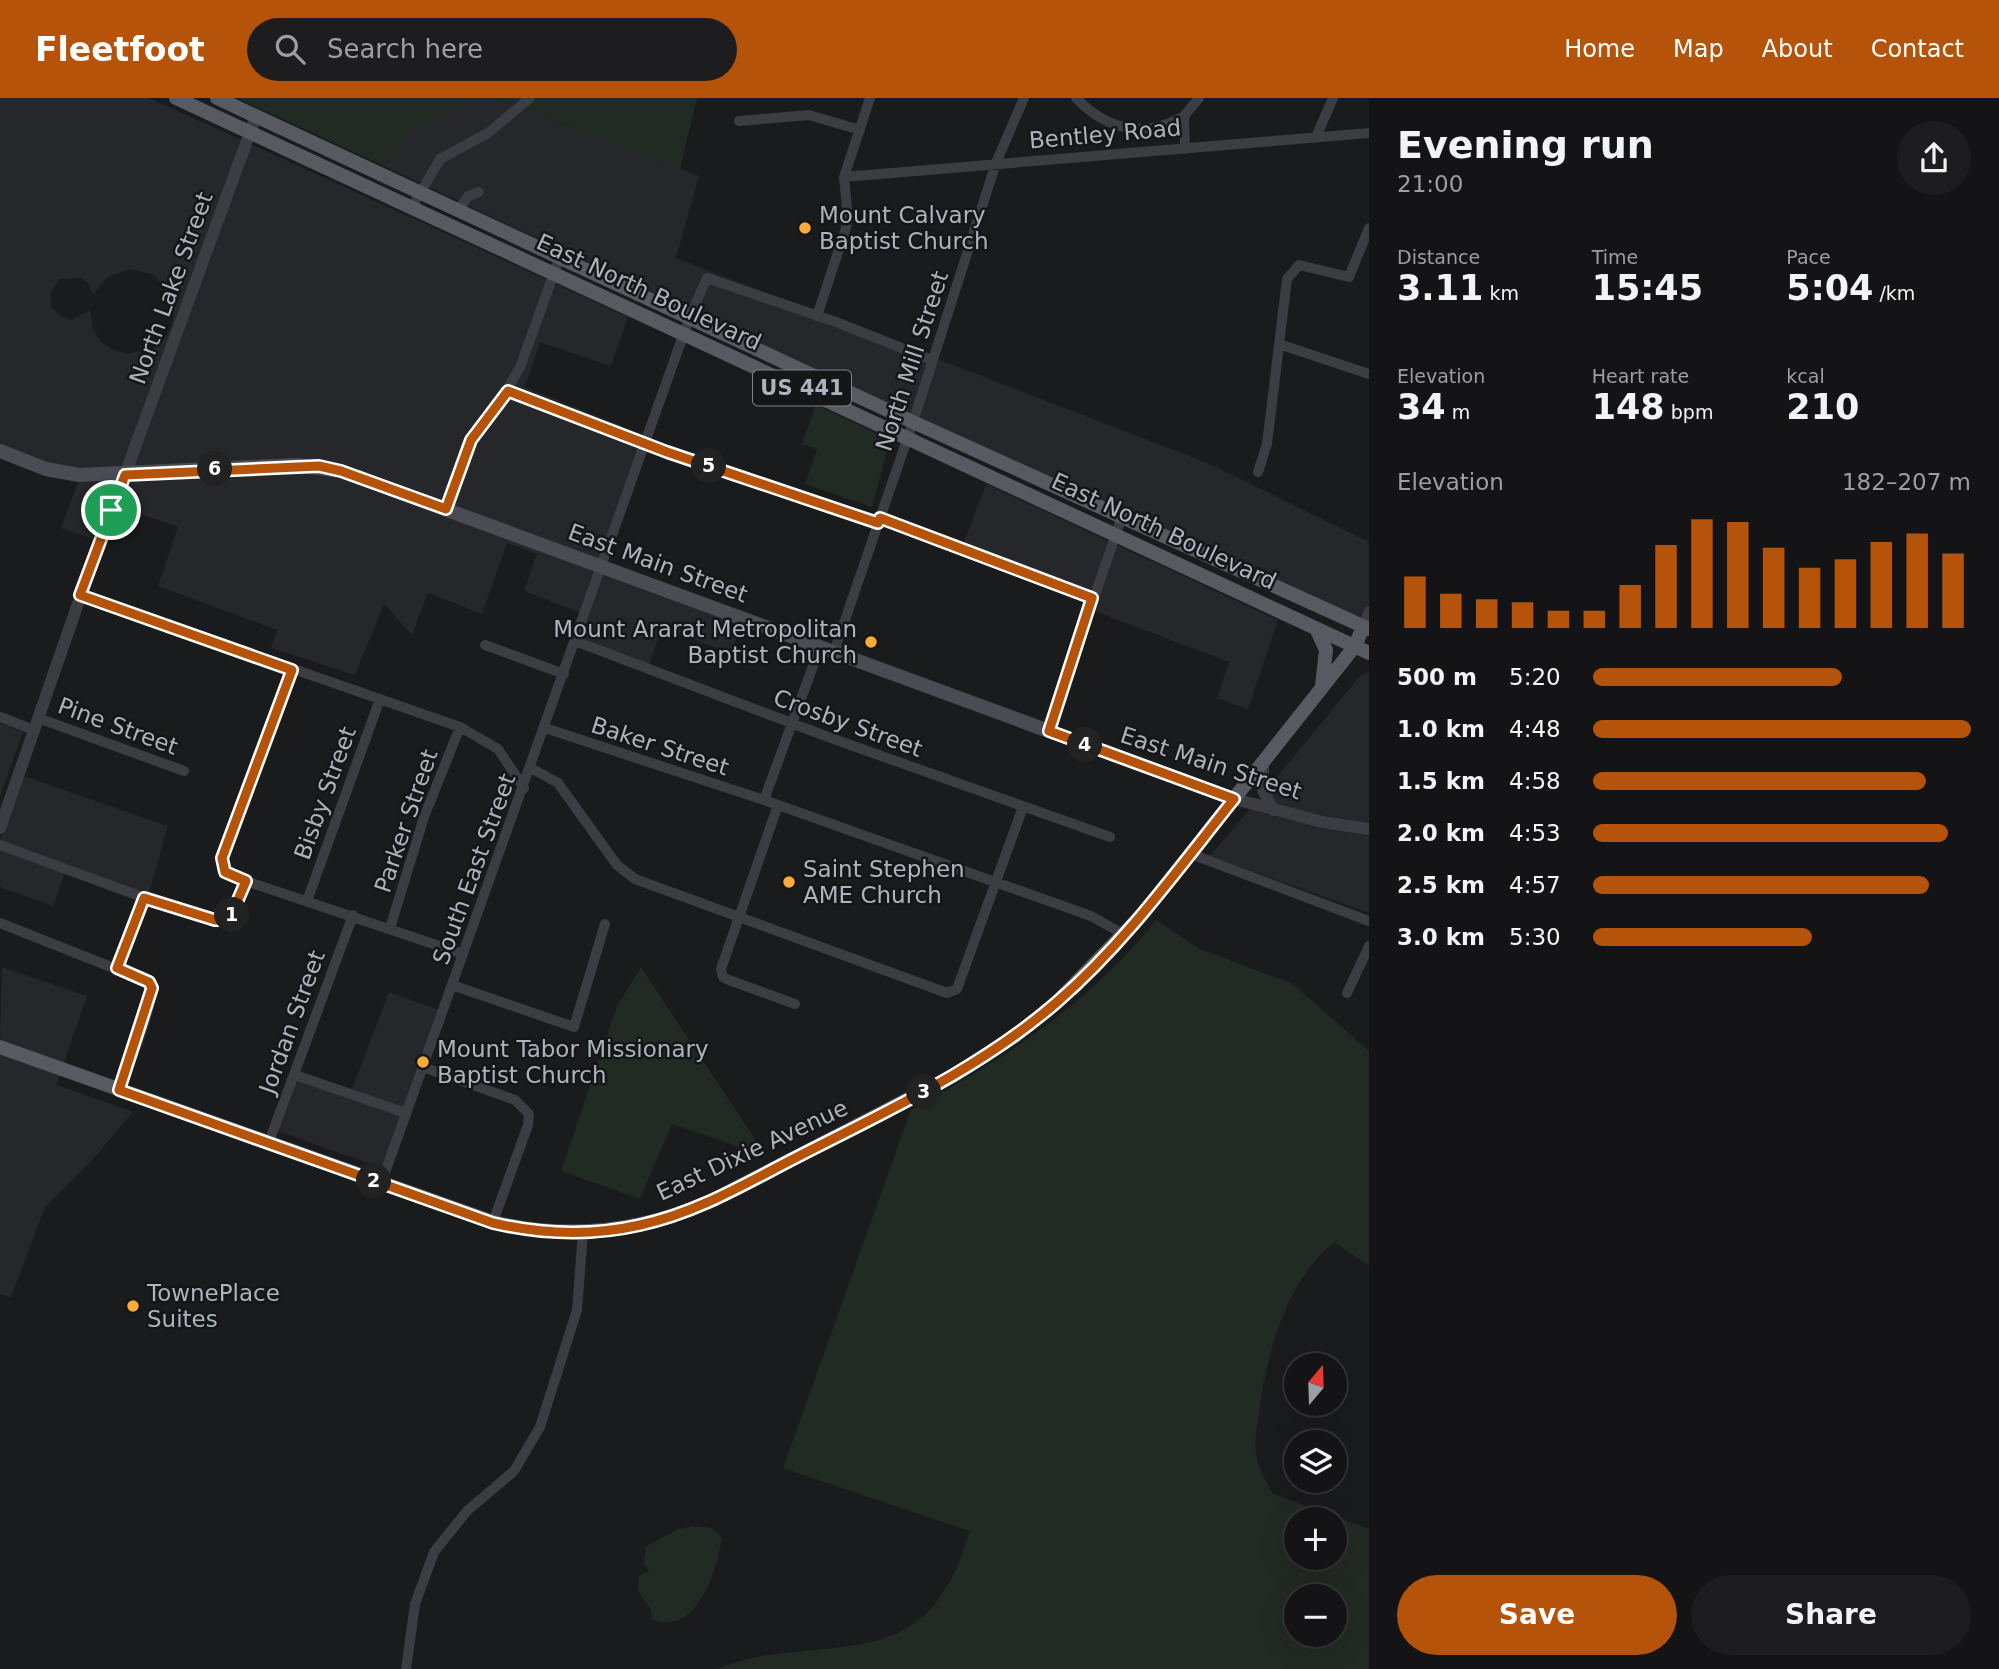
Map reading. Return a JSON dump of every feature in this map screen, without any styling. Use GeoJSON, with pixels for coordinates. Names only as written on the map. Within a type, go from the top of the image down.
{"type":"FeatureCollection","features":[{"type":"Feature","properties":{"kind":"main road","name":"East North Boulevard"},"geometry":{"type":"LineString","coordinates":[[176,98],[1369,653]]}},
{"type":"Feature","properties":{"kind":"main road","name":"East North Boulevard"},"geometry":{"type":"LineString","coordinates":[[218,98],[914,422],[1366,628]]}},
{"type":"Feature","properties":{"kind":"main road","name":"East Main Street"},"geometry":{"type":"LineString","coordinates":[[0,451],[63,473],[125,475],[319,466],[341,471],[1234,799]]}},
{"type":"Feature","properties":{"kind":"main road"},"geometry":{"type":"LineString","coordinates":[[1315,627],[1326,650],[1321,689]]}},
{"type":"Feature","properties":{"kind":"main road","name":"East Dixie Avenue"},"geometry":{"type":"LineString","coordinates":[[0,1047],[493,1223],[537,1230],[583,1232],[638,1226],[689,1210],[936,1086],[978,1061],[1032,1023],[1081,981],[1125,935],[1355,646],[1366,628]]}},
{"type":"Feature","properties":{"kind":"street"},"geometry":{"type":"LineString","coordinates":[[412,207],[440,159],[488,133],[530,98]]}},
{"type":"Feature","properties":{"kind":"street"},"geometry":{"type":"LineString","coordinates":[[870,98],[844,177],[848,218],[817,316],[932,360]]}},
{"type":"Feature","properties":{"kind":"street","name":"North Mill Street"},"geometry":{"type":"LineString","coordinates":[[764,800],[793,724],[827,650],[879,521],[914,422],[996,163],[1024,98]]}},
{"type":"Feature","properties":{"kind":"street"},"geometry":{"type":"LineString","coordinates":[[1076,98],[1097,115],[1138,130],[1158,128],[1184,116],[1199,98]]}},
{"type":"Feature","properties":{"kind":"street"},"geometry":{"type":"LineString","coordinates":[[1316,137],[1333,98]]}},
{"type":"Feature","properties":{"kind":"street"},"geometry":{"type":"LineString","coordinates":[[739,121],[809,115],[860,131]]}},
{"type":"Feature","properties":{"kind":"street","name":"North Lake Street"},"geometry":{"type":"LineString","coordinates":[[0,828],[80,595],[256,116]]}},
{"type":"Feature","properties":{"kind":"street"},"geometry":{"type":"LineString","coordinates":[[1184,116],[1185,147]]}},
{"type":"Feature","properties":{"kind":"street","name":"Bentley Road"},"geometry":{"type":"LineString","coordinates":[[844,177],[1369,133]]}},
{"type":"Feature","properties":{"kind":"street"},"geometry":{"type":"LineString","coordinates":[[459,210],[468,196],[479,192]]}},
{"type":"Feature","properties":{"kind":"street"},"geometry":{"type":"LineString","coordinates":[[1258,472],[1266,444],[1287,279],[1299,265],[1345,279],[1349,277],[1369,228]]}},
{"type":"Feature","properties":{"kind":"street"},"geometry":{"type":"LineString","coordinates":[[446,509],[471,440],[508,391],[530,343],[560,256]]}},
{"type":"Feature","properties":{"kind":"street","name":"South East Street"},"geometry":{"type":"LineString","coordinates":[[381,1184],[690,316],[707,278],[817,316]]}},
{"type":"Feature","properties":{"kind":"street"},"geometry":{"type":"LineString","coordinates":[[1279,344],[1369,374]]}},
{"type":"Feature","properties":{"kind":"street"},"geometry":{"type":"LineString","coordinates":[[508,391],[646,444],[879,521],[1092,598]]}},
{"type":"Feature","properties":{"kind":"street"},"geometry":{"type":"LineString","coordinates":[[1049,731],[1122,516]]}},
{"type":"Feature","properties":{"kind":"street"},"geometry":{"type":"LineString","coordinates":[[80,595],[460,727],[498,749],[524,788]]}},
{"type":"Feature","properties":{"kind":"street"},"geometry":{"type":"LineString","coordinates":[[1366,628],[1369,611]]}},
{"type":"Feature","properties":{"kind":"street","name":"Crosby Street"},"geometry":{"type":"LineString","coordinates":[[575,641],[793,724],[1110,837]]}},
{"type":"Feature","properties":{"kind":"street"},"geometry":{"type":"LineString","coordinates":[[485,645],[564,674]]}},
{"type":"Feature","properties":{"kind":"street"},"geometry":{"type":"LineString","coordinates":[[292,670],[222,858],[225,872],[463,954]]}},
{"type":"Feature","properties":{"kind":"street","name":"Bisby Street"},"geometry":{"type":"LineString","coordinates":[[307,901],[380,699]]}},
{"type":"Feature","properties":{"kind":"street","name":"Pine Street"},"geometry":{"type":"LineString","coordinates":[[0,717],[36,724],[184,771]]}},
{"type":"Feature","properties":{"kind":"street","name":"Parker Street"},"geometry":{"type":"LineString","coordinates":[[390,928],[410,859],[460,727]]}},
{"type":"Feature","properties":{"kind":"street","name":"Baker Street"},"geometry":{"type":"LineString","coordinates":[[545,728],[778,805]]}},
{"type":"Feature","properties":{"kind":"street"},"geometry":{"type":"LineString","coordinates":[[1263,762],[1263,790],[1273,810]]}},
{"type":"Feature","properties":{"kind":"street"},"geometry":{"type":"LineString","coordinates":[[531,768],[558,783],[617,865],[635,879],[947,993],[957,989],[1023,807]]}},
{"type":"Feature","properties":{"kind":"street","name":"East Main Street"},"geometry":{"type":"LineString","coordinates":[[1234,799],[1273,810],[1369,829]]}},
{"type":"Feature","properties":{"kind":"street"},"geometry":{"type":"LineString","coordinates":[[795,1004],[723,977],[721,969],[778,805],[1091,916],[1125,935]]}},
{"type":"Feature","properties":{"kind":"street"},"geometry":{"type":"LineString","coordinates":[[0,845],[144,898],[223,921],[231,916],[246,881]]}},
{"type":"Feature","properties":{"kind":"street"},"geometry":{"type":"LineString","coordinates":[[1191,854],[1369,922]]}},
{"type":"Feature","properties":{"kind":"street"},"geometry":{"type":"LineString","coordinates":[[117,968],[144,898]]}},
{"type":"Feature","properties":{"kind":"street","name":"Jordan Street"},"geometry":{"type":"LineString","coordinates":[[269,1142],[353,915]]}},
{"type":"Feature","properties":{"kind":"street"},"geometry":{"type":"LineString","coordinates":[[0,923],[149,982],[152,988],[119,1090]]}},
{"type":"Feature","properties":{"kind":"street"},"geometry":{"type":"LineString","coordinates":[[452,985],[574,1027],[605,924]]}},
{"type":"Feature","properties":{"kind":"street"},"geometry":{"type":"LineString","coordinates":[[1347,993],[1369,946]]}},
{"type":"Feature","properties":{"kind":"street"},"geometry":{"type":"LineString","coordinates":[[423,1067],[514,1100],[529,1114],[528,1125],[493,1223]]}},
{"type":"Feature","properties":{"kind":"street"},"geometry":{"type":"LineString","coordinates":[[295,1075],[406,1113]]}},
{"type":"Feature","properties":{"kind":"street"},"geometry":{"type":"LineString","coordinates":[[406,1669],[415,1604],[434,1552],[467,1511],[514,1471],[540,1427],[577,1310],[583,1232]]}},
{"type":"Feature","properties":{"kind":"shaded area"},"geometry":{"type":"Polygon","coordinates":[[[0,98],[149,98],[242,140],[123,470],[64,469],[0,446],[0,98]],[[130,269],[106,278],[93,295],[88,283],[81,278],[60,279],[51,292],[51,306],[60,316],[72,320],[90,310],[93,328],[100,341],[112,349],[127,354],[154,348],[165,338],[172,325],[174,310],[171,296],[154,275],[130,269]]]}},
{"type":"Feature","properties":{"kind":"shaded area"},"geometry":{"type":"Polygon","coordinates":[[[237,98],[474,98],[415,132],[386,167],[237,98]]]}},
{"type":"Feature","properties":{"kind":"shaded area"},"geometry":{"type":"Polygon","coordinates":[[[474,98],[495,98],[699,176],[676,258],[1210,464],[1369,542],[1369,625],[999,456],[386,167],[403,140],[423,122],[474,98]]]}},
{"type":"Feature","properties":{"kind":"shaded area"},"geometry":{"type":"Polygon","coordinates":[[[495,98],[697,98],[680,169],[495,98]]]}},
{"type":"Feature","properties":{"kind":"shaded area"},"geometry":{"type":"Polygon","coordinates":[[[249,143],[628,317],[611,366],[540,342],[525,387],[644,435],[603,562],[343,467],[131,470],[249,143]]]}},
{"type":"Feature","properties":{"kind":"shaded area"},"geometry":{"type":"Polygon","coordinates":[[[816,405],[890,440],[872,507],[805,484],[817,449],[802,444],[816,405]]]}},
{"type":"Feature","properties":{"kind":"shaded area"},"geometry":{"type":"Polygon","coordinates":[[[296,469],[340,475],[742,623],[731,653],[662,628],[648,667],[575,640],[584,614],[524,591],[537,554],[507,543],[482,614],[428,593],[412,635],[384,604],[355,675],[271,648],[277,630],[158,586],[178,527],[117,506],[128,479],[296,469]]]}},
{"type":"Feature","properties":{"kind":"shaded area"},"geometry":{"type":"Polygon","coordinates":[[[119,479],[96,540],[61,528],[79,480],[119,479]]]}},
{"type":"Feature","properties":{"kind":"shaded area"},"geometry":{"type":"Polygon","coordinates":[[[986,484],[1278,620],[1248,709],[1217,698],[1229,662],[1089,609],[1094,593],[962,547],[986,484]]]}},
{"type":"Feature","properties":{"kind":"shaded area"},"geometry":{"type":"Polygon","coordinates":[[[1369,672],[1369,824],[1276,806],[1267,789],[1361,675],[1369,672]]]}},
{"type":"Feature","properties":{"kind":"shaded area"},"geometry":{"type":"Polygon","coordinates":[[[0,723],[23,732],[0,797],[0,723]]]}},
{"type":"Feature","properties":{"kind":"shaded area"},"geometry":{"type":"Polygon","coordinates":[[[23,776],[168,826],[148,897],[67,867],[53,906],[0,887],[0,840],[23,776]]]}},
{"type":"Feature","properties":{"kind":"shaded area"},"geometry":{"type":"Polygon","coordinates":[[[1250,809],[1272,816],[1369,833],[1369,913],[1210,856],[1250,809]]]}},
{"type":"Feature","properties":{"kind":"shaded area"},"geometry":{"type":"Polygon","coordinates":[[[1156,920],[1200,949],[1293,984],[1369,1051],[1369,1266],[1334,1242],[1303,1276],[1282,1317],[1269,1361],[1257,1424],[1256,1454],[1273,1494],[1309,1507],[1284,1507],[1284,1570],[1347,1570],[1347,1521],[1369,1529],[1369,1669],[715,1669],[756,1657],[835,1648],[893,1635],[916,1622],[937,1602],[955,1572],[970,1531],[783,1468],[911,1110],[1012,1050],[1074,1004],[1103,978],[1156,920]]]}},
{"type":"Feature","properties":{"kind":"shaded area"},"geometry":{"type":"Polygon","coordinates":[[[2,967],[87,996],[63,1065],[0,1042],[2,967]]]}},
{"type":"Feature","properties":{"kind":"shaded area"},"geometry":{"type":"Polygon","coordinates":[[[641,967],[766,1156],[672,1124],[640,1199],[561,1171],[617,1006],[641,967]]]}},
{"type":"Feature","properties":{"kind":"shaded area"},"geometry":{"type":"Polygon","coordinates":[[[389,992],[439,1010],[384,1169],[278,1131],[297,1075],[351,1092],[389,992]]]}},
{"type":"Feature","properties":{"kind":"shaded area"},"geometry":{"type":"Polygon","coordinates":[[[0,1052],[60,1073],[57,1085],[133,1112],[93,1159],[45,1207],[11,1297],[0,1294],[0,1052]]]}},
{"type":"Feature","properties":{"kind":"shaded area"},"geometry":{"type":"Polygon","coordinates":[[[692,1526],[711,1528],[722,1538],[709,1583],[693,1610],[682,1619],[669,1622],[653,1620],[650,1608],[638,1591],[639,1576],[649,1571],[644,1563],[646,1546],[679,1529],[692,1526]]]}},
{"type":"Feature","properties":{"kind":"place","name":"Mount Calvary Baptist Church"},"geometry":{"type":"Point","coordinates":[805,228]}},
{"type":"Feature","properties":{"kind":"place","name":"Mount Ararat Metropolitan Baptist Church"},"geometry":{"type":"Point","coordinates":[871,642]}},
{"type":"Feature","properties":{"kind":"place","name":"Saint Stephen AME Church"},"geometry":{"type":"Point","coordinates":[789,882]}},
{"type":"Feature","properties":{"kind":"place","name":"Mount Tabor Missionary Baptist Church"},"geometry":{"type":"Point","coordinates":[423,1062]}},
{"type":"Feature","properties":{"kind":"place","name":"TownePlace Suites"},"geometry":{"type":"Point","coordinates":[133,1306]}},
{"type":"Feature","properties":{"kind":"route"},"geometry":{"type":"LineString","coordinates":[[508,391],[667,452],[878,523],[880,518],[1092,598],[1049,731],[1234,799],[1141,916],[1081,981],[1015,1036],[927,1091],[709,1202],[672,1216],[638,1226],[602,1231],[552,1232],[493,1223],[119,1090],[152,988],[149,982],[117,968],[144,898],[215,920],[223,921],[231,916],[246,881],[225,872],[222,858],[292,670],[80,595],[111,510],[125,475],[296,464],[341,471],[446,509],[471,440],[508,391]]}}]}
